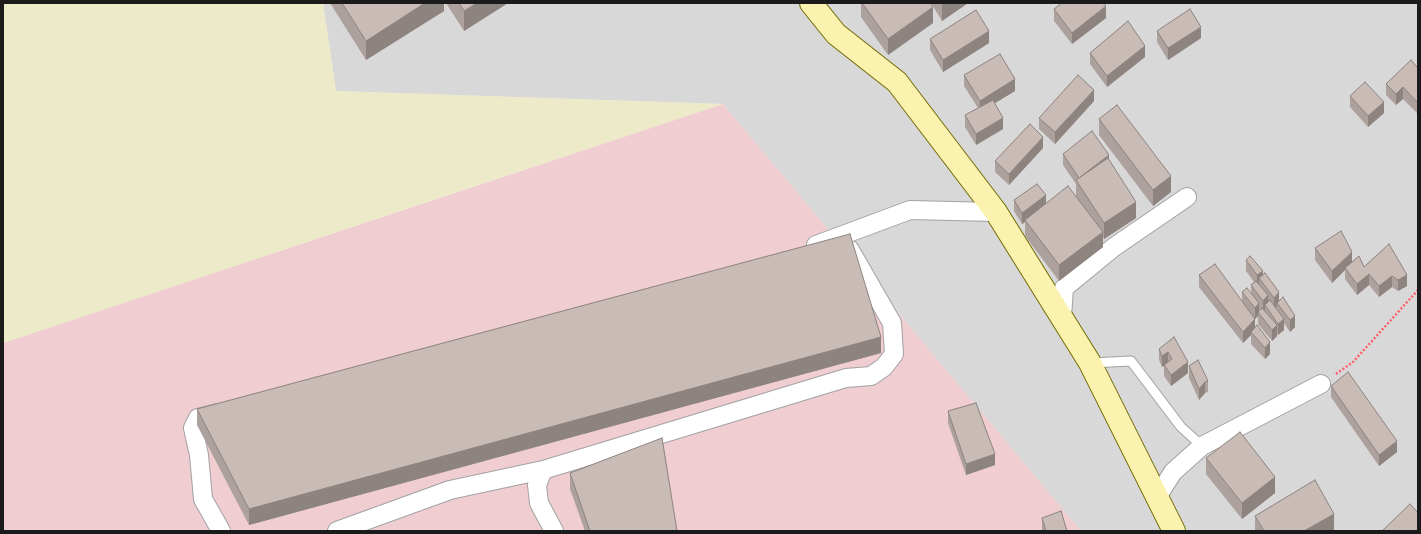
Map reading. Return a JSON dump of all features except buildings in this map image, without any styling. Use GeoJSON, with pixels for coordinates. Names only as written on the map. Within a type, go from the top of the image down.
{"type":"FeatureCollection","features":[{"type":"Feature","properties":{"kind":"main road"},"geometry":{"type":"LineString","coordinates":[[817,5],[836,34],[897,82],[996,212],[1090,363],[1174,531]]}},
{"type":"Feature","properties":{"kind":"street"},"geometry":{"type":"LineString","coordinates":[[1062,317],[1064,288],[1114,247],[1187,197]]}},
{"type":"Feature","properties":{"kind":"street"},"geometry":{"type":"LineString","coordinates":[[800,250],[910,210],[996,212]]}},
{"type":"Feature","properties":{"kind":"street"},"geometry":{"type":"LineString","coordinates":[[337,531],[450,490],[543,470],[846,378],[871,376],[884,367],[894,354],[892,323],[850,250]]}},
{"type":"Feature","properties":{"kind":"street"},"geometry":{"type":"LineString","coordinates":[[1157,497],[1173,472],[1202,446],[1321,384]]}},
{"type":"Feature","properties":{"kind":"street"},"geometry":{"type":"LineString","coordinates":[[221,531],[203,499],[199,455],[194,428],[198,418],[236,407]]}},
{"type":"Feature","properties":{"kind":"street"},"geometry":{"type":"LineString","coordinates":[[543,470],[537,484],[539,503],[554,531]]}},
{"type":"Feature","properties":{"kind":"lane"},"geometry":{"type":"LineString","coordinates":[[1090,363],[1132,361],[1181,427],[1202,446]]}},
{"type":"Feature","properties":{"kind":"path"},"geometry":{"type":"LineString","coordinates":[[1321,384],[1353,362],[1418,290]]}},
{"type":"Feature","properties":{"kind":"shaded area"},"geometry":{"type":"Polygon","coordinates":[[[3,3],[323,3],[336,91],[723,104],[3,343],[3,3]]]}},
{"type":"Feature","properties":{"kind":"shaded area"},"geometry":{"type":"Polygon","coordinates":[[[323,3],[1418,3],[1418,531],[1081,531],[723,104],[336,91],[323,3]]]}},
{"type":"Feature","properties":{"kind":"shaded area"},"geometry":{"type":"Polygon","coordinates":[[[723,104],[1081,531],[3,531],[3,343],[723,104]]]}}]}
